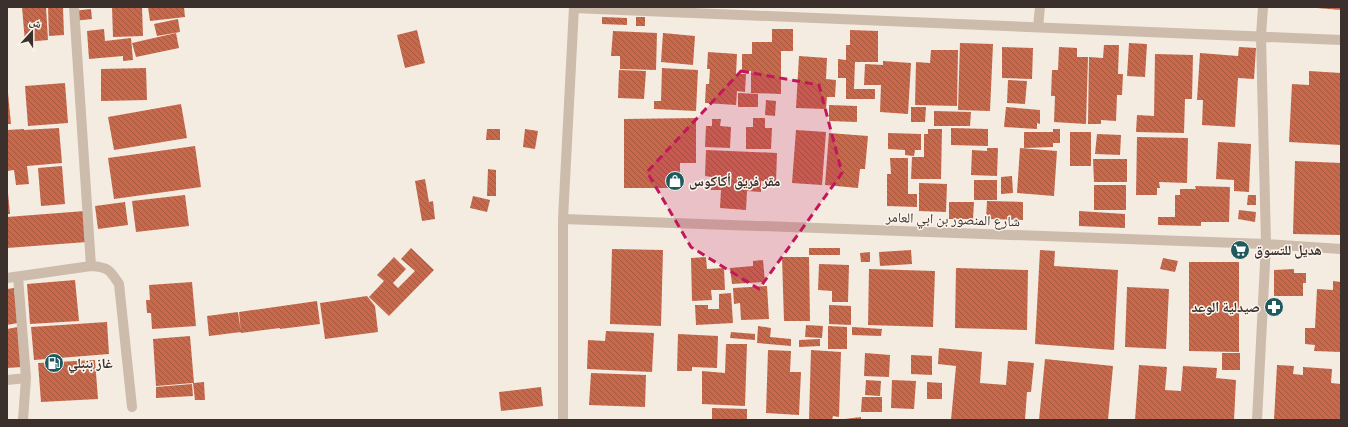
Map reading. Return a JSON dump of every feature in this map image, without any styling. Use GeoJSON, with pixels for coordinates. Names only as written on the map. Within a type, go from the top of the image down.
{"type":"FeatureCollection","features":[{"type":"Feature","properties":{"kind":"street"},"geometry":{"type":"LineString","coordinates":[[74,7],[91,266]]}},
{"type":"Feature","properties":{"kind":"street"},"geometry":{"type":"LineString","coordinates":[[1038,27],[1040,7]]}},
{"type":"Feature","properties":{"kind":"street"},"geometry":{"type":"LineString","coordinates":[[1257,420],[1266,244],[1261,36],[1263,7]]}},
{"type":"Feature","properties":{"kind":"street"},"geometry":{"type":"LineString","coordinates":[[563,420],[563,219],[574,8],[1341,40]]}},
{"type":"Feature","properties":{"kind":"street","name":"شارع المنصور بن ابي العامر"},"geometry":{"type":"LineString","coordinates":[[563,219],[1266,244],[1341,249]]}},
{"type":"Feature","properties":{"kind":"street"},"geometry":{"type":"LineString","coordinates":[[7,278],[91,266],[101,267],[111,272],[119,284],[132,408]]}},
{"type":"Feature","properties":{"kind":"street"},"geometry":{"type":"LineString","coordinates":[[18,277],[26,378],[23,420]]}},
{"type":"Feature","properties":{"kind":"street"},"geometry":{"type":"LineString","coordinates":[[7,380],[26,378]]}},
{"type":"Feature","properties":{"kind":"highlighted area"},"geometry":{"type":"Polygon","coordinates":[[[741,71],[819,85],[842,173],[759,289],[691,247],[647,172],[741,71]]]}},
{"type":"Feature","properties":{"kind":"building"},"geometry":{"type":"Polygon","coordinates":[[[22,7],[46,7],[48,40],[25,42],[22,7]]]}},
{"type":"Feature","properties":{"kind":"building"},"geometry":{"type":"Polygon","coordinates":[[[48,7],[63,7],[64,35],[49,36],[48,7]]]}},
{"type":"Feature","properties":{"kind":"building"},"geometry":{"type":"Polygon","coordinates":[[[112,7],[142,7],[143,36],[113,37],[112,7]]]}},
{"type":"Feature","properties":{"kind":"building"},"geometry":{"type":"Polygon","coordinates":[[[148,7],[184,7],[185,17],[150,21],[148,7]]]}},
{"type":"Feature","properties":{"kind":"building"},"geometry":{"type":"Polygon","coordinates":[[[1341,7],[1341,10],[1317,8],[1341,7]]]}},
{"type":"Feature","properties":{"kind":"building"},"geometry":{"type":"Polygon","coordinates":[[[91,9],[92,19],[73,21],[72,11],[91,9]]]}},
{"type":"Feature","properties":{"kind":"building"},"geometry":{"type":"Polygon","coordinates":[[[602,17],[627,18],[627,25],[602,24],[602,17]]]}},
{"type":"Feature","properties":{"kind":"building"},"geometry":{"type":"Polygon","coordinates":[[[636,17],[645,17],[645,26],[636,26],[636,17]]]}},
{"type":"Feature","properties":{"kind":"building"},"geometry":{"type":"Polygon","coordinates":[[[178,19],[180,32],[157,36],[154,24],[178,19]]]}},
{"type":"Feature","properties":{"kind":"building"},"geometry":{"type":"Polygon","coordinates":[[[104,29],[105,41],[131,38],[133,60],[123,61],[123,56],[89,59],[87,31],[104,29]]]}},
{"type":"Feature","properties":{"kind":"building"},"geometry":{"type":"Polygon","coordinates":[[[772,29],[793,29],[793,51],[781,51],[781,94],[751,93],[751,71],[742,71],[742,54],[752,54],[752,42],[772,42],[772,29]]]}},
{"type":"Feature","properties":{"kind":"building"},"geometry":{"type":"Polygon","coordinates":[[[417,30],[425,63],[405,68],[397,35],[417,30]]]}},
{"type":"Feature","properties":{"kind":"building"},"geometry":{"type":"Polygon","coordinates":[[[850,30],[878,31],[878,62],[855,62],[854,89],[875,89],[875,99],[846,99],[846,78],[838,78],[838,59],[846,60],[846,45],[850,45],[850,30]]]}},
{"type":"Feature","properties":{"kind":"building"},"geometry":{"type":"Polygon","coordinates":[[[613,31],[657,33],[656,70],[620,69],[620,56],[611,56],[613,31]]]}},
{"type":"Feature","properties":{"kind":"building"},"geometry":{"type":"Polygon","coordinates":[[[176,33],[179,48],[136,57],[132,43],[176,33]]]}},
{"type":"Feature","properties":{"kind":"building"},"geometry":{"type":"Polygon","coordinates":[[[663,33],[695,36],[693,65],[661,62],[663,33]]]}},
{"type":"Feature","properties":{"kind":"building"},"geometry":{"type":"Polygon","coordinates":[[[960,43],[993,44],[990,111],[958,110],[960,43]]]}},
{"type":"Feature","properties":{"kind":"building"},"geometry":{"type":"Polygon","coordinates":[[[1129,43],[1147,44],[1145,77],[1127,76],[1129,43]]]}},
{"type":"Feature","properties":{"kind":"building"},"geometry":{"type":"Polygon","coordinates":[[[1104,45],[1119,45],[1118,74],[1123,74],[1122,95],[1117,95],[1116,121],[1101,120],[1101,124],[1088,124],[1089,57],[1103,58],[1104,45]]]}},
{"type":"Feature","properties":{"kind":"building"},"geometry":{"type":"Polygon","coordinates":[[[1002,47],[1033,48],[1032,79],[1002,78],[1002,47]]]}},
{"type":"Feature","properties":{"kind":"building"},"geometry":{"type":"Polygon","coordinates":[[[1059,47],[1077,48],[1077,57],[1088,57],[1086,124],[1054,122],[1055,96],[1051,96],[1052,70],[1058,70],[1059,47]]]}},
{"type":"Feature","properties":{"kind":"building"},"geometry":{"type":"Polygon","coordinates":[[[1239,47],[1256,48],[1254,79],[1238,78],[1235,127],[1202,125],[1203,100],[1197,100],[1200,53],[1238,56],[1239,47]]]}},
{"type":"Feature","properties":{"kind":"building"},"geometry":{"type":"Polygon","coordinates":[[[931,50],[958,50],[957,106],[915,105],[916,62],[930,63],[931,50]]]}},
{"type":"Feature","properties":{"kind":"building"},"geometry":{"type":"Polygon","coordinates":[[[708,52],[737,54],[736,74],[746,74],[745,92],[737,91],[736,105],[705,103],[706,84],[709,84],[710,69],[707,69],[708,52]]]}},
{"type":"Feature","properties":{"kind":"building"},"geometry":{"type":"Polygon","coordinates":[[[1155,54],[1193,55],[1192,99],[1185,99],[1184,133],[1136,132],[1137,115],[1154,116],[1155,54]]]}},
{"type":"Feature","properties":{"kind":"building"},"geometry":{"type":"Polygon","coordinates":[[[799,56],[827,58],[826,79],[836,80],[835,97],[827,97],[826,109],[796,108],[799,56]]]}},
{"type":"Feature","properties":{"kind":"building"},"geometry":{"type":"Polygon","coordinates":[[[883,61],[911,63],[908,114],[880,112],[881,85],[864,85],[865,64],[883,65],[883,61]]]}},
{"type":"Feature","properties":{"kind":"building"},"geometry":{"type":"Polygon","coordinates":[[[146,68],[147,100],[101,101],[101,69],[146,68]]]}},
{"type":"Feature","properties":{"kind":"building"},"geometry":{"type":"Polygon","coordinates":[[[662,68],[698,70],[696,111],[654,109],[654,101],[661,101],[662,68]]]}},
{"type":"Feature","properties":{"kind":"building"},"geometry":{"type":"Polygon","coordinates":[[[619,70],[646,71],[644,99],[618,98],[619,70]]]}},
{"type":"Feature","properties":{"kind":"building"},"geometry":{"type":"Polygon","coordinates":[[[1309,71],[1341,73],[1341,145],[1289,142],[1292,84],[1309,85],[1309,71]]]}},
{"type":"Feature","properties":{"kind":"building"},"geometry":{"type":"Polygon","coordinates":[[[1008,80],[1027,81],[1025,104],[1007,103],[1008,80]]]}},
{"type":"Feature","properties":{"kind":"building"},"geometry":{"type":"Polygon","coordinates":[[[65,83],[68,123],[28,126],[25,86],[65,83]]]}},
{"type":"Feature","properties":{"kind":"building"},"geometry":{"type":"Polygon","coordinates":[[[8,93],[11,124],[7,124],[8,93]]]}},
{"type":"Feature","properties":{"kind":"building"},"geometry":{"type":"Polygon","coordinates":[[[738,93],[758,94],[758,107],[738,107],[738,93]]]}},
{"type":"Feature","properties":{"kind":"building"},"geometry":{"type":"Polygon","coordinates":[[[766,100],[776,101],[775,116],[765,115],[766,100]]]}},
{"type":"Feature","properties":{"kind":"building"},"geometry":{"type":"Polygon","coordinates":[[[181,104],[187,138],[114,150],[108,117],[181,104]]]}},
{"type":"Feature","properties":{"kind":"building"},"geometry":{"type":"Polygon","coordinates":[[[829,105],[857,106],[857,122],[829,121],[829,105]]]}},
{"type":"Feature","properties":{"kind":"building"},"geometry":{"type":"Polygon","coordinates":[[[911,107],[926,107],[925,122],[911,122],[911,107]]]}},
{"type":"Feature","properties":{"kind":"building"},"geometry":{"type":"Polygon","coordinates":[[[1006,107],[1040,110],[1040,124],[1037,123],[1037,129],[1004,127],[1006,107]]]}},
{"type":"Feature","properties":{"kind":"building"},"geometry":{"type":"Polygon","coordinates":[[[934,111],[971,112],[970,126],[934,126],[934,111]]]}},
{"type":"Feature","properties":{"kind":"building"},"geometry":{"type":"Polygon","coordinates":[[[696,118],[696,163],[680,163],[680,188],[624,188],[624,119],[696,118]]]}},
{"type":"Feature","properties":{"kind":"building"},"geometry":{"type":"Polygon","coordinates":[[[753,118],[765,118],[765,128],[772,128],[771,149],[746,149],[746,127],[753,127],[753,118]]]}},
{"type":"Feature","properties":{"kind":"building"},"geometry":{"type":"Polygon","coordinates":[[[712,119],[721,119],[720,126],[731,127],[730,148],[705,147],[706,126],[712,126],[712,119]]]}},
{"type":"Feature","properties":{"kind":"building"},"geometry":{"type":"Polygon","coordinates":[[[59,128],[62,163],[27,166],[29,184],[16,185],[14,170],[7,171],[7,130],[59,128]]]}},
{"type":"Feature","properties":{"kind":"building"},"geometry":{"type":"Polygon","coordinates":[[[951,128],[988,129],[988,146],[951,145],[951,128]]]}},
{"type":"Feature","properties":{"kind":"building"},"geometry":{"type":"Polygon","coordinates":[[[487,129],[500,129],[500,140],[486,140],[487,129]]]}},
{"type":"Feature","properties":{"kind":"building"},"geometry":{"type":"Polygon","coordinates":[[[525,129],[538,131],[535,149],[523,147],[525,129]]]}},
{"type":"Feature","properties":{"kind":"building"},"geometry":{"type":"Polygon","coordinates":[[[928,129],[942,129],[941,179],[911,179],[912,157],[924,157],[924,134],[928,134],[928,129]]]}},
{"type":"Feature","properties":{"kind":"building"},"geometry":{"type":"Polygon","coordinates":[[[1053,129],[1060,129],[1060,143],[1053,143],[1053,147],[1024,148],[1024,132],[1053,132],[1053,129]]]}},
{"type":"Feature","properties":{"kind":"building"},"geometry":{"type":"Polygon","coordinates":[[[796,130],[826,132],[822,185],[792,183],[796,130]]]}},
{"type":"Feature","properties":{"kind":"building"},"geometry":{"type":"Polygon","coordinates":[[[1070,132],[1091,132],[1091,166],[1070,166],[1070,132]]]}},
{"type":"Feature","properties":{"kind":"building"},"geometry":{"type":"Polygon","coordinates":[[[829,133],[868,136],[865,169],[860,169],[858,188],[825,185],[829,133]]]}},
{"type":"Feature","properties":{"kind":"building"},"geometry":{"type":"Polygon","coordinates":[[[888,133],[921,134],[921,150],[915,150],[914,156],[905,155],[905,150],[888,149],[888,133]]]}},
{"type":"Feature","properties":{"kind":"building"},"geometry":{"type":"Polygon","coordinates":[[[1097,134],[1121,135],[1120,155],[1095,154],[1097,134]]]}},
{"type":"Feature","properties":{"kind":"building"},"geometry":{"type":"Polygon","coordinates":[[[1137,137],[1188,138],[1187,183],[1159,182],[1160,188],[1157,188],[1157,195],[1136,195],[1137,137]]]}},
{"type":"Feature","properties":{"kind":"building"},"geometry":{"type":"Polygon","coordinates":[[[1218,142],[1251,144],[1249,192],[1234,191],[1234,180],[1216,179],[1218,142]]]}},
{"type":"Feature","properties":{"kind":"building"},"geometry":{"type":"Polygon","coordinates":[[[195,146],[201,187],[114,199],[108,158],[195,146]]]}},
{"type":"Feature","properties":{"kind":"building"},"geometry":{"type":"Polygon","coordinates":[[[987,148],[998,148],[997,176],[971,175],[972,150],[987,151],[987,148]]]}},
{"type":"Feature","properties":{"kind":"building"},"geometry":{"type":"Polygon","coordinates":[[[1020,148],[1057,151],[1054,196],[1017,193],[1020,148]]]}},
{"type":"Feature","properties":{"kind":"building"},"geometry":{"type":"Polygon","coordinates":[[[706,150],[777,153],[776,182],[761,181],[761,192],[747,191],[746,210],[720,208],[721,190],[711,190],[712,177],[705,176],[706,150]]]}},
{"type":"Feature","properties":{"kind":"building"},"geometry":{"type":"Polygon","coordinates":[[[890,158],[908,158],[908,194],[917,194],[917,207],[887,206],[887,174],[891,174],[890,158]]]}},
{"type":"Feature","properties":{"kind":"building"},"geometry":{"type":"Polygon","coordinates":[[[1093,159],[1127,159],[1127,182],[1094,182],[1093,159]]]}},
{"type":"Feature","properties":{"kind":"building"},"geometry":{"type":"Polygon","coordinates":[[[1295,161],[1341,163],[1341,235],[1293,234],[1295,161]]]}},
{"type":"Feature","properties":{"kind":"building"},"geometry":{"type":"Polygon","coordinates":[[[62,166],[65,204],[41,206],[38,168],[62,166]]]}},
{"type":"Feature","properties":{"kind":"building"},"geometry":{"type":"Polygon","coordinates":[[[488,169],[496,170],[496,196],[487,196],[488,169]]]}},
{"type":"Feature","properties":{"kind":"building"},"geometry":{"type":"Polygon","coordinates":[[[1012,176],[1013,193],[1001,194],[1001,177],[1012,176]]]}},
{"type":"Feature","properties":{"kind":"building"},"geometry":{"type":"Polygon","coordinates":[[[425,179],[429,202],[433,201],[435,219],[422,221],[415,181],[425,179]]]}},
{"type":"Feature","properties":{"kind":"building"},"geometry":{"type":"Polygon","coordinates":[[[974,180],[997,180],[997,200],[974,200],[974,180]]]}},
{"type":"Feature","properties":{"kind":"building"},"geometry":{"type":"Polygon","coordinates":[[[919,183],[947,184],[946,212],[919,211],[919,183]]]}},
{"type":"Feature","properties":{"kind":"building"},"geometry":{"type":"Polygon","coordinates":[[[1094,185],[1126,185],[1126,210],[1094,210],[1094,185]]]}},
{"type":"Feature","properties":{"kind":"building"},"geometry":{"type":"Polygon","coordinates":[[[1195,186],[1230,187],[1229,222],[1201,222],[1201,226],[1158,225],[1158,217],[1175,217],[1175,195],[1180,195],[1180,189],[1196,189],[1195,186]]]}},
{"type":"Feature","properties":{"kind":"building"},"geometry":{"type":"Polygon","coordinates":[[[8,193],[10,214],[7,214],[8,193]]]}},
{"type":"Feature","properties":{"kind":"building"},"geometry":{"type":"Polygon","coordinates":[[[185,195],[189,226],[136,232],[132,201],[185,195]]]}},
{"type":"Feature","properties":{"kind":"building"},"geometry":{"type":"Polygon","coordinates":[[[1248,195],[1256,195],[1256,205],[1247,205],[1248,195]]]}},
{"type":"Feature","properties":{"kind":"building"},"geometry":{"type":"Polygon","coordinates":[[[473,196],[490,200],[487,212],[470,208],[473,196]]]}},
{"type":"Feature","properties":{"kind":"building"},"geometry":{"type":"Polygon","coordinates":[[[987,201],[1023,202],[1023,220],[986,219],[987,201]]]}},
{"type":"Feature","properties":{"kind":"building"},"geometry":{"type":"Polygon","coordinates":[[[125,202],[128,225],[98,229],[95,206],[125,202]]]}},
{"type":"Feature","properties":{"kind":"building"},"geometry":{"type":"Polygon","coordinates":[[[949,202],[974,202],[973,219],[949,219],[949,202]]]}},
{"type":"Feature","properties":{"kind":"building"},"geometry":{"type":"Polygon","coordinates":[[[1239,210],[1256,212],[1255,222],[1238,219],[1239,210]]]}},
{"type":"Feature","properties":{"kind":"building"},"geometry":{"type":"Polygon","coordinates":[[[85,211],[87,242],[7,248],[7,217],[85,211]]]}},
{"type":"Feature","properties":{"kind":"building"},"geometry":{"type":"Polygon","coordinates":[[[1079,211],[1125,214],[1125,228],[1079,226],[1079,211]]]}},
{"type":"Feature","properties":{"kind":"building"},"geometry":{"type":"Polygon","coordinates":[[[411,248],[434,270],[389,316],[369,297],[384,281],[377,275],[394,257],[406,269],[393,283],[398,288],[415,271],[401,259],[411,248]]]}},
{"type":"Feature","properties":{"kind":"building"},"geometry":{"type":"Polygon","coordinates":[[[809,248],[840,248],[840,255],[809,255],[809,248]]]}},
{"type":"Feature","properties":{"kind":"building"},"geometry":{"type":"Polygon","coordinates":[[[612,249],[663,250],[661,326],[610,324],[612,249]]]}},
{"type":"Feature","properties":{"kind":"building"},"geometry":{"type":"Polygon","coordinates":[[[911,250],[912,264],[880,266],[879,252],[911,250]]]}},
{"type":"Feature","properties":{"kind":"building"},"geometry":{"type":"Polygon","coordinates":[[[1040,250],[1055,251],[1054,266],[1118,270],[1114,350],[1035,344],[1040,250]]]}},
{"type":"Feature","properties":{"kind":"building"},"geometry":{"type":"Polygon","coordinates":[[[870,252],[870,262],[861,262],[860,253],[870,252]]]}},
{"type":"Feature","properties":{"kind":"building"},"geometry":{"type":"Polygon","coordinates":[[[706,257],[707,269],[724,268],[725,290],[711,290],[712,300],[692,301],[691,258],[706,257]]]}},
{"type":"Feature","properties":{"kind":"building"},"geometry":{"type":"Polygon","coordinates":[[[782,257],[809,257],[810,321],[784,321],[782,257]]]}},
{"type":"Feature","properties":{"kind":"building"},"geometry":{"type":"Polygon","coordinates":[[[1163,258],[1178,261],[1175,272],[1160,269],[1163,258]]]}},
{"type":"Feature","properties":{"kind":"building"},"geometry":{"type":"Polygon","coordinates":[[[763,260],[765,282],[732,284],[730,268],[753,266],[753,261],[763,260]]]}},
{"type":"Feature","properties":{"kind":"building"},"geometry":{"type":"Polygon","coordinates":[[[1189,262],[1239,262],[1239,352],[1189,351],[1189,262]]]}},
{"type":"Feature","properties":{"kind":"building"},"geometry":{"type":"Polygon","coordinates":[[[819,264],[849,265],[848,302],[832,302],[832,291],[818,290],[819,264]]]}},
{"type":"Feature","properties":{"kind":"building"},"geometry":{"type":"Polygon","coordinates":[[[956,268],[1028,270],[1027,330],[955,328],[956,268]]]}},
{"type":"Feature","properties":{"kind":"building"},"geometry":{"type":"Polygon","coordinates":[[[869,269],[935,271],[933,327],[868,325],[869,269]]]}},
{"type":"Feature","properties":{"kind":"building"},"geometry":{"type":"Polygon","coordinates":[[[1294,269],[1294,273],[1306,273],[1306,283],[1303,283],[1303,296],[1274,296],[1274,270],[1294,269]]]}},
{"type":"Feature","properties":{"kind":"building"},"geometry":{"type":"Polygon","coordinates":[[[75,280],[79,321],[30,324],[27,284],[75,280]]]}},
{"type":"Feature","properties":{"kind":"building"},"geometry":{"type":"Polygon","coordinates":[[[1333,281],[1341,282],[1341,352],[1314,351],[1315,345],[1305,344],[1305,328],[1315,328],[1317,289],[1333,290],[1333,281]]]}},
{"type":"Feature","properties":{"kind":"building"},"geometry":{"type":"Polygon","coordinates":[[[192,282],[196,326],[152,329],[151,313],[147,313],[146,300],[150,300],[149,285],[192,282]]]}},
{"type":"Feature","properties":{"kind":"building"},"geometry":{"type":"Polygon","coordinates":[[[767,286],[769,319],[741,320],[740,303],[734,304],[733,288],[767,286]]]}},
{"type":"Feature","properties":{"kind":"building"},"geometry":{"type":"Polygon","coordinates":[[[1127,287],[1169,289],[1166,349],[1125,347],[1127,287]]]}},
{"type":"Feature","properties":{"kind":"building"},"geometry":{"type":"Polygon","coordinates":[[[14,288],[18,323],[7,325],[7,289],[14,288]]]}},
{"type":"Feature","properties":{"kind":"building"},"geometry":{"type":"Polygon","coordinates":[[[731,293],[733,323],[696,325],[695,305],[708,305],[708,309],[719,309],[719,294],[731,293]]]}},
{"type":"Feature","properties":{"kind":"building"},"geometry":{"type":"Polygon","coordinates":[[[367,296],[375,306],[378,332],[325,339],[320,303],[367,296]]]}},
{"type":"Feature","properties":{"kind":"building"},"geometry":{"type":"Polygon","coordinates":[[[317,301],[320,324],[241,333],[239,312],[317,301]]]}},
{"type":"Feature","properties":{"kind":"building"},"geometry":{"type":"Polygon","coordinates":[[[829,305],[851,306],[851,325],[829,324],[829,305]]]}},
{"type":"Feature","properties":{"kind":"building"},"geometry":{"type":"Polygon","coordinates":[[[238,312],[241,332],[209,336],[207,316],[238,312]]]}},
{"type":"Feature","properties":{"kind":"building"},"geometry":{"type":"Polygon","coordinates":[[[107,322],[109,354],[34,360],[31,327],[107,322]]]}},
{"type":"Feature","properties":{"kind":"building"},"geometry":{"type":"Polygon","coordinates":[[[806,325],[823,326],[822,338],[805,337],[806,325]]]}},
{"type":"Feature","properties":{"kind":"building"},"geometry":{"type":"Polygon","coordinates":[[[758,326],[771,328],[770,337],[791,339],[791,346],[757,343],[758,326]]]}},
{"type":"Feature","properties":{"kind":"building"},"geometry":{"type":"Polygon","coordinates":[[[828,326],[847,327],[847,349],[828,349],[828,326]]]}},
{"type":"Feature","properties":{"kind":"building"},"geometry":{"type":"Polygon","coordinates":[[[18,327],[22,367],[7,368],[7,329],[18,327]]]}},
{"type":"Feature","properties":{"kind":"building"},"geometry":{"type":"Polygon","coordinates":[[[852,327],[882,329],[881,336],[852,335],[852,327]]]}},
{"type":"Feature","properties":{"kind":"building"},"geometry":{"type":"Polygon","coordinates":[[[606,331],[654,333],[652,372],[587,369],[588,340],[605,341],[606,331]]]}},
{"type":"Feature","properties":{"kind":"building"},"geometry":{"type":"Polygon","coordinates":[[[731,332],[755,334],[755,340],[730,338],[731,332]]]}},
{"type":"Feature","properties":{"kind":"building"},"geometry":{"type":"Polygon","coordinates":[[[678,334],[718,336],[717,368],[692,367],[692,371],[677,371],[678,334]]]}},
{"type":"Feature","properties":{"kind":"building"},"geometry":{"type":"Polygon","coordinates":[[[190,336],[194,383],[204,382],[205,400],[195,400],[193,383],[156,386],[153,339],[190,336]]]}},
{"type":"Feature","properties":{"kind":"building"},"geometry":{"type":"Polygon","coordinates":[[[820,339],[820,346],[799,347],[799,340],[820,339]]]}},
{"type":"Feature","properties":{"kind":"building"},"geometry":{"type":"Polygon","coordinates":[[[726,344],[747,344],[745,406],[702,404],[702,371],[725,373],[726,344]]]}},
{"type":"Feature","properties":{"kind":"building"},"geometry":{"type":"Polygon","coordinates":[[[939,348],[982,352],[980,383],[1006,385],[1008,361],[1034,363],[1031,392],[1027,392],[1025,420],[951,420],[956,366],[938,364],[939,348]]]}},
{"type":"Feature","properties":{"kind":"building"},"geometry":{"type":"Polygon","coordinates":[[[768,350],[791,351],[790,372],[801,372],[799,415],[766,413],[768,350]]]}},
{"type":"Feature","properties":{"kind":"building"},"geometry":{"type":"Polygon","coordinates":[[[811,350],[841,352],[839,417],[833,416],[832,420],[809,420],[811,350]]]}},
{"type":"Feature","properties":{"kind":"building"},"geometry":{"type":"Polygon","coordinates":[[[865,353],[890,355],[889,377],[864,376],[865,353]]]}},
{"type":"Feature","properties":{"kind":"building"},"geometry":{"type":"Polygon","coordinates":[[[1222,353],[1240,353],[1240,370],[1222,370],[1222,353]]]}},
{"type":"Feature","properties":{"kind":"building"},"geometry":{"type":"Polygon","coordinates":[[[911,355],[932,356],[932,375],[911,374],[911,355]]]}},
{"type":"Feature","properties":{"kind":"building"},"geometry":{"type":"Polygon","coordinates":[[[1045,359],[1113,366],[1108,420],[1039,420],[1045,359]]]}},
{"type":"Feature","properties":{"kind":"building"},"geometry":{"type":"Polygon","coordinates":[[[95,360],[98,399],[41,402],[38,363],[95,360]]]}},
{"type":"Feature","properties":{"kind":"building"},"geometry":{"type":"Polygon","coordinates":[[[1139,365],[1167,367],[1165,390],[1181,391],[1183,366],[1217,368],[1216,378],[1236,380],[1234,420],[1135,420],[1139,365]]]}},
{"type":"Feature","properties":{"kind":"building"},"geometry":{"type":"Polygon","coordinates":[[[1277,365],[1294,366],[1293,374],[1303,375],[1303,367],[1332,369],[1331,383],[1341,384],[1341,420],[1274,420],[1277,365]]]}},
{"type":"Feature","properties":{"kind":"building"},"geometry":{"type":"Polygon","coordinates":[[[591,373],[646,375],[645,407],[589,405],[591,373]]]}},
{"type":"Feature","properties":{"kind":"building"},"geometry":{"type":"Polygon","coordinates":[[[866,380],[881,381],[880,396],[865,395],[866,380]]]}},
{"type":"Feature","properties":{"kind":"building"},"geometry":{"type":"Polygon","coordinates":[[[892,380],[916,381],[914,409],[891,408],[892,380]]]}},
{"type":"Feature","properties":{"kind":"building"},"geometry":{"type":"Polygon","coordinates":[[[927,382],[942,383],[942,399],[927,399],[927,382]]]}},
{"type":"Feature","properties":{"kind":"building"},"geometry":{"type":"Polygon","coordinates":[[[192,384],[193,396],[156,398],[156,387],[192,384]]]}},
{"type":"Feature","properties":{"kind":"building"},"geometry":{"type":"Polygon","coordinates":[[[541,387],[543,406],[501,411],[499,392],[541,387]]]}},
{"type":"Feature","properties":{"kind":"building"},"geometry":{"type":"Polygon","coordinates":[[[862,397],[882,397],[882,412],[861,412],[862,397]]]}},
{"type":"Feature","properties":{"kind":"building"},"geometry":{"type":"Polygon","coordinates":[[[712,408],[747,409],[747,420],[712,419],[712,408]]]}},
{"type":"Feature","properties":{"kind":"building"},"geometry":{"type":"Polygon","coordinates":[[[861,417],[861,420],[845,420],[845,419],[861,417]]]}},
{"type":"Feature","properties":{"kind":"place","name":"مقر فريق أكاكوس"},"geometry":{"type":"Point","coordinates":[675,181]}},
{"type":"Feature","properties":{"kind":"place","name":"هديل للتسوق"},"geometry":{"type":"Point","coordinates":[1240,250]}},
{"type":"Feature","properties":{"kind":"place","name":"صيدلية الوعد"},"geometry":{"type":"Point","coordinates":[1274,307]}},
{"type":"Feature","properties":{"kind":"place","name":"غاز بنبلي"},"geometry":{"type":"Point","coordinates":[54,363]}}]}
